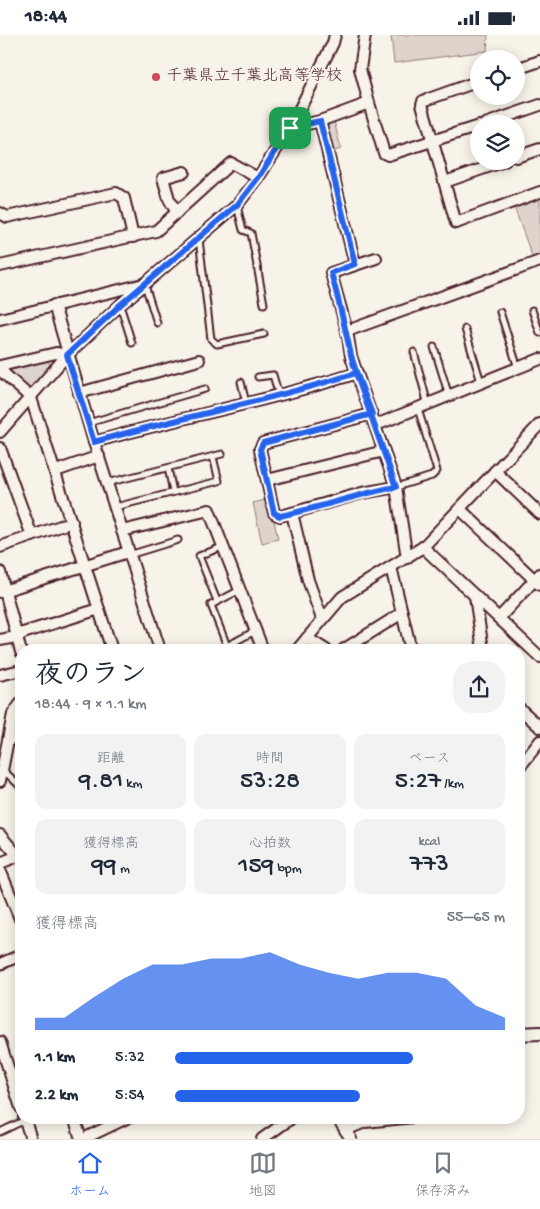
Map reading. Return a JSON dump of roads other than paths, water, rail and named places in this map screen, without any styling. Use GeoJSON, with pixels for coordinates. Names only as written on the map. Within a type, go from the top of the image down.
{"type":"FeatureCollection","features":[{"type":"Feature","properties":{"kind":"street"},"geometry":{"type":"LineString","coordinates":[[0,432],[67,355],[120,305],[237,205],[258,178],[290,128],[333,43],[335,35]]}},
{"type":"Feature","properties":{"kind":"street"},"geometry":{"type":"LineString","coordinates":[[365,35],[360,69],[384,153],[388,155],[470,129]]}},
{"type":"Feature","properties":{"kind":"street"},"geometry":{"type":"LineString","coordinates":[[525,66],[540,61]]}},
{"type":"Feature","properties":{"kind":"street"},"geometry":{"type":"LineString","coordinates":[[470,84],[423,101],[422,107],[434,141],[456,223],[540,192]]}},
{"type":"Feature","properties":{"kind":"street"},"geometry":{"type":"LineString","coordinates":[[290,128],[320,121],[369,103]]}},
{"type":"Feature","properties":{"kind":"street"},"geometry":{"type":"LineString","coordinates":[[511,115],[540,105]]}},
{"type":"Feature","properties":{"kind":"street"},"geometry":{"type":"LineString","coordinates":[[320,121],[355,264]]}},
{"type":"Feature","properties":{"kind":"street"},"geometry":{"type":"LineString","coordinates":[[525,154],[540,149]]}},
{"type":"Feature","properties":{"kind":"street"},"geometry":{"type":"LineString","coordinates":[[0,266],[156,231],[231,163],[258,178]]}},
{"type":"Feature","properties":{"kind":"street"},"geometry":{"type":"LineString","coordinates":[[445,182],[479,170]]}},
{"type":"Feature","properties":{"kind":"street"},"geometry":{"type":"LineString","coordinates":[[177,213],[169,199],[163,178],[184,172]]}},
{"type":"Feature","properties":{"kind":"street"},"geometry":{"type":"LineString","coordinates":[[0,213],[8,217],[116,193],[124,198],[133,237]]}},
{"type":"Feature","properties":{"kind":"street"},"geometry":{"type":"LineString","coordinates":[[376,257],[331,273],[356,373],[376,425],[396,487],[406,558]]}},
{"type":"Feature","properties":{"kind":"street"},"geometry":{"type":"LineString","coordinates":[[347,331],[540,261]]}},
{"type":"Feature","properties":{"kind":"street"},"geometry":{"type":"LineString","coordinates":[[0,319],[145,284]]}},
{"type":"Feature","properties":{"kind":"street"},"geometry":{"type":"LineString","coordinates":[[54,305],[67,355],[158,644]]}},
{"type":"Feature","properties":{"kind":"street"},"geometry":{"type":"LineString","coordinates":[[0,366],[56,353],[67,355]]}},
{"type":"Feature","properties":{"kind":"street"},"geometry":{"type":"LineString","coordinates":[[376,425],[540,359]]}},
{"type":"Feature","properties":{"kind":"street"},"geometry":{"type":"LineString","coordinates":[[79,393],[199,360]]}},
{"type":"Feature","properties":{"kind":"street"},"geometry":{"type":"LineString","coordinates":[[0,370],[31,398],[110,644]]}},
{"type":"Feature","properties":{"kind":"street"},"geometry":{"type":"LineString","coordinates":[[94,442],[164,422],[279,396],[356,373]]}},
{"type":"Feature","properties":{"kind":"street"},"geometry":{"type":"LineString","coordinates":[[372,414],[263,443],[260,449],[274,513],[280,516],[362,493],[396,487]]}},
{"type":"Feature","properties":{"kind":"street"},"geometry":{"type":"LineString","coordinates":[[302,644],[342,597],[423,547],[540,424]]}},
{"type":"Feature","properties":{"kind":"street"},"geometry":{"type":"LineString","coordinates":[[531,433],[540,441]]}},
{"type":"Feature","properties":{"kind":"street"},"geometry":{"type":"LineString","coordinates":[[0,448],[32,537]]}},
{"type":"Feature","properties":{"kind":"street"},"geometry":{"type":"LineString","coordinates":[[267,480],[384,451]]}},
{"type":"Feature","properties":{"kind":"street"},"geometry":{"type":"LineString","coordinates":[[56,471],[99,457]]}},
{"type":"Feature","properties":{"kind":"street"},"geometry":{"type":"LineString","coordinates":[[495,471],[540,514]]}},
{"type":"Feature","properties":{"kind":"street"},"geometry":{"type":"LineString","coordinates":[[460,509],[538,579],[499,618]]}},
{"type":"Feature","properties":{"kind":"street"},"geometry":{"type":"LineString","coordinates":[[122,531],[209,510],[261,644]]}},
{"type":"Feature","properties":{"kind":"street"},"geometry":{"type":"LineString","coordinates":[[292,513],[308,580],[322,619]]}},
{"type":"Feature","properties":{"kind":"street"},"geometry":{"type":"LineString","coordinates":[[0,547],[72,523]]}},
{"type":"Feature","properties":{"kind":"street"},"geometry":{"type":"LineString","coordinates":[[423,547],[540,657]]}},
{"type":"Feature","properties":{"kind":"street"},"geometry":{"type":"LineString","coordinates":[[3,591],[129,553]]}},
{"type":"Feature","properties":{"kind":"street"},"geometry":{"type":"LineString","coordinates":[[391,567],[410,644]]}},
{"type":"Feature","properties":{"kind":"street"},"geometry":{"type":"LineString","coordinates":[[0,571],[3,591],[19,644]]}},
{"type":"Feature","properties":{"kind":"street"},"geometry":{"type":"LineString","coordinates":[[475,596],[482,644]]}},
{"type":"Feature","properties":{"kind":"street"},"geometry":{"type":"LineString","coordinates":[[0,640],[17,637],[23,633],[99,609]]}},
{"type":"Feature","properties":{"kind":"street"},"geometry":{"type":"LineString","coordinates":[[353,644],[402,613]]}},
{"type":"Feature","properties":{"kind":"street"},"geometry":{"type":"LineString","coordinates":[[307,639],[316,644]]}},
{"type":"Feature","properties":{"kind":"street"},"geometry":{"type":"LineString","coordinates":[[0,675],[15,672]]}},
{"type":"Feature","properties":{"kind":"street"},"geometry":{"type":"LineString","coordinates":[[0,781],[8,735],[15,711]]}},
{"type":"Feature","properties":{"kind":"street"},"geometry":{"type":"LineString","coordinates":[[525,713],[540,727]]}},
{"type":"Feature","properties":{"kind":"street"},"geometry":{"type":"LineString","coordinates":[[525,760],[540,741]]}},
{"type":"Feature","properties":{"kind":"street"},"geometry":{"type":"LineString","coordinates":[[0,835],[15,850]]}},
{"type":"Feature","properties":{"kind":"street"},"geometry":{"type":"LineString","coordinates":[[0,863],[15,857]]}},
{"type":"Feature","properties":{"kind":"street"},"geometry":{"type":"LineString","coordinates":[[0,870],[15,906]]}},
{"type":"Feature","properties":{"kind":"street"},"geometry":{"type":"LineString","coordinates":[[0,964],[15,958]]}},
{"type":"Feature","properties":{"kind":"street"},"geometry":{"type":"LineString","coordinates":[[525,1034],[540,1033]]}},
{"type":"Feature","properties":{"kind":"street"},"geometry":{"type":"LineString","coordinates":[[0,1042],[15,1088]]}},
{"type":"Feature","properties":{"kind":"street"},"geometry":{"type":"LineString","coordinates":[[26,1124],[31,1139]]}},
{"type":"Feature","properties":{"kind":"street"},"geometry":{"type":"LineString","coordinates":[[77,1124],[82,1139],[114,1124]]}},
{"type":"Feature","properties":{"kind":"street"},"geometry":{"type":"LineString","coordinates":[[262,1139],[283,1124]]}},
{"type":"Feature","properties":{"kind":"street"},"geometry":{"type":"LineString","coordinates":[[340,1124],[346,1136],[362,1124]]}},
{"type":"Feature","properties":{"kind":"lane"},"geometry":{"type":"LineString","coordinates":[[237,205],[243,230],[251,233],[264,304]]}},
{"type":"Feature","properties":{"kind":"lane"},"geometry":{"type":"LineString","coordinates":[[199,239],[211,339],[217,344],[264,334]]}},
{"type":"Feature","properties":{"kind":"lane"},"geometry":{"type":"LineString","coordinates":[[145,284],[157,323]]}},
{"type":"Feature","properties":{"kind":"lane"},"geometry":{"type":"LineString","coordinates":[[120,305],[132,343]]}},
{"type":"Feature","properties":{"kind":"lane"},"geometry":{"type":"LineString","coordinates":[[532,310],[540,333]]}},
{"type":"Feature","properties":{"kind":"lane"},"geometry":{"type":"LineString","coordinates":[[500,312],[518,369]]}},
{"type":"Feature","properties":{"kind":"lane"},"geometry":{"type":"LineString","coordinates":[[465,329],[481,382]]}},
{"type":"Feature","properties":{"kind":"lane"},"geometry":{"type":"LineString","coordinates":[[434,347],[449,396]]}},
{"type":"Feature","properties":{"kind":"lane"},"geometry":{"type":"LineString","coordinates":[[396,487],[432,476],[437,471],[423,407],[414,352]]}},
{"type":"Feature","properties":{"kind":"lane"},"geometry":{"type":"LineString","coordinates":[[258,377],[273,375],[279,396]]}},
{"type":"Feature","properties":{"kind":"lane"},"geometry":{"type":"LineString","coordinates":[[241,381],[246,403]]}},
{"type":"Feature","properties":{"kind":"lane"},"geometry":{"type":"LineString","coordinates":[[88,423],[205,389]]}},
{"type":"Feature","properties":{"kind":"lane"},"geometry":{"type":"LineString","coordinates":[[107,483],[222,455]]}},
{"type":"Feature","properties":{"kind":"lane"},"geometry":{"type":"LineString","coordinates":[[114,507],[219,481],[213,457]]}},
{"type":"Feature","properties":{"kind":"lane"},"geometry":{"type":"LineString","coordinates":[[168,468],[174,492]]}},
{"type":"Feature","properties":{"kind":"lane"},"geometry":{"type":"LineString","coordinates":[[129,553],[178,540]]}},
{"type":"Feature","properties":{"kind":"lane"},"geometry":{"type":"LineString","coordinates":[[217,601],[199,556],[222,547]]}},
{"type":"Feature","properties":{"kind":"lane"},"geometry":{"type":"LineString","coordinates":[[226,644],[211,605],[240,591]]}},
{"type":"Feature","properties":{"kind":"lane"},"geometry":{"type":"LineString","coordinates":[[231,644],[256,631]]}},
{"type":"Feature","properties":{"kind":"lane"},"geometry":{"type":"LineString","coordinates":[[8,735],[15,742]]}},
{"type":"Feature","properties":{"kind":"lane"},"geometry":{"type":"LineString","coordinates":[[3,769],[15,781]]}},
{"type":"Feature","properties":{"kind":"lane"},"geometry":{"type":"LineString","coordinates":[[0,1132],[15,1124]]}},
{"type":"Feature","properties":{"kind":"place","name":"千葉県立千葉北高等学校"},"geometry":{"type":"Point","coordinates":[156,77]}}]}
